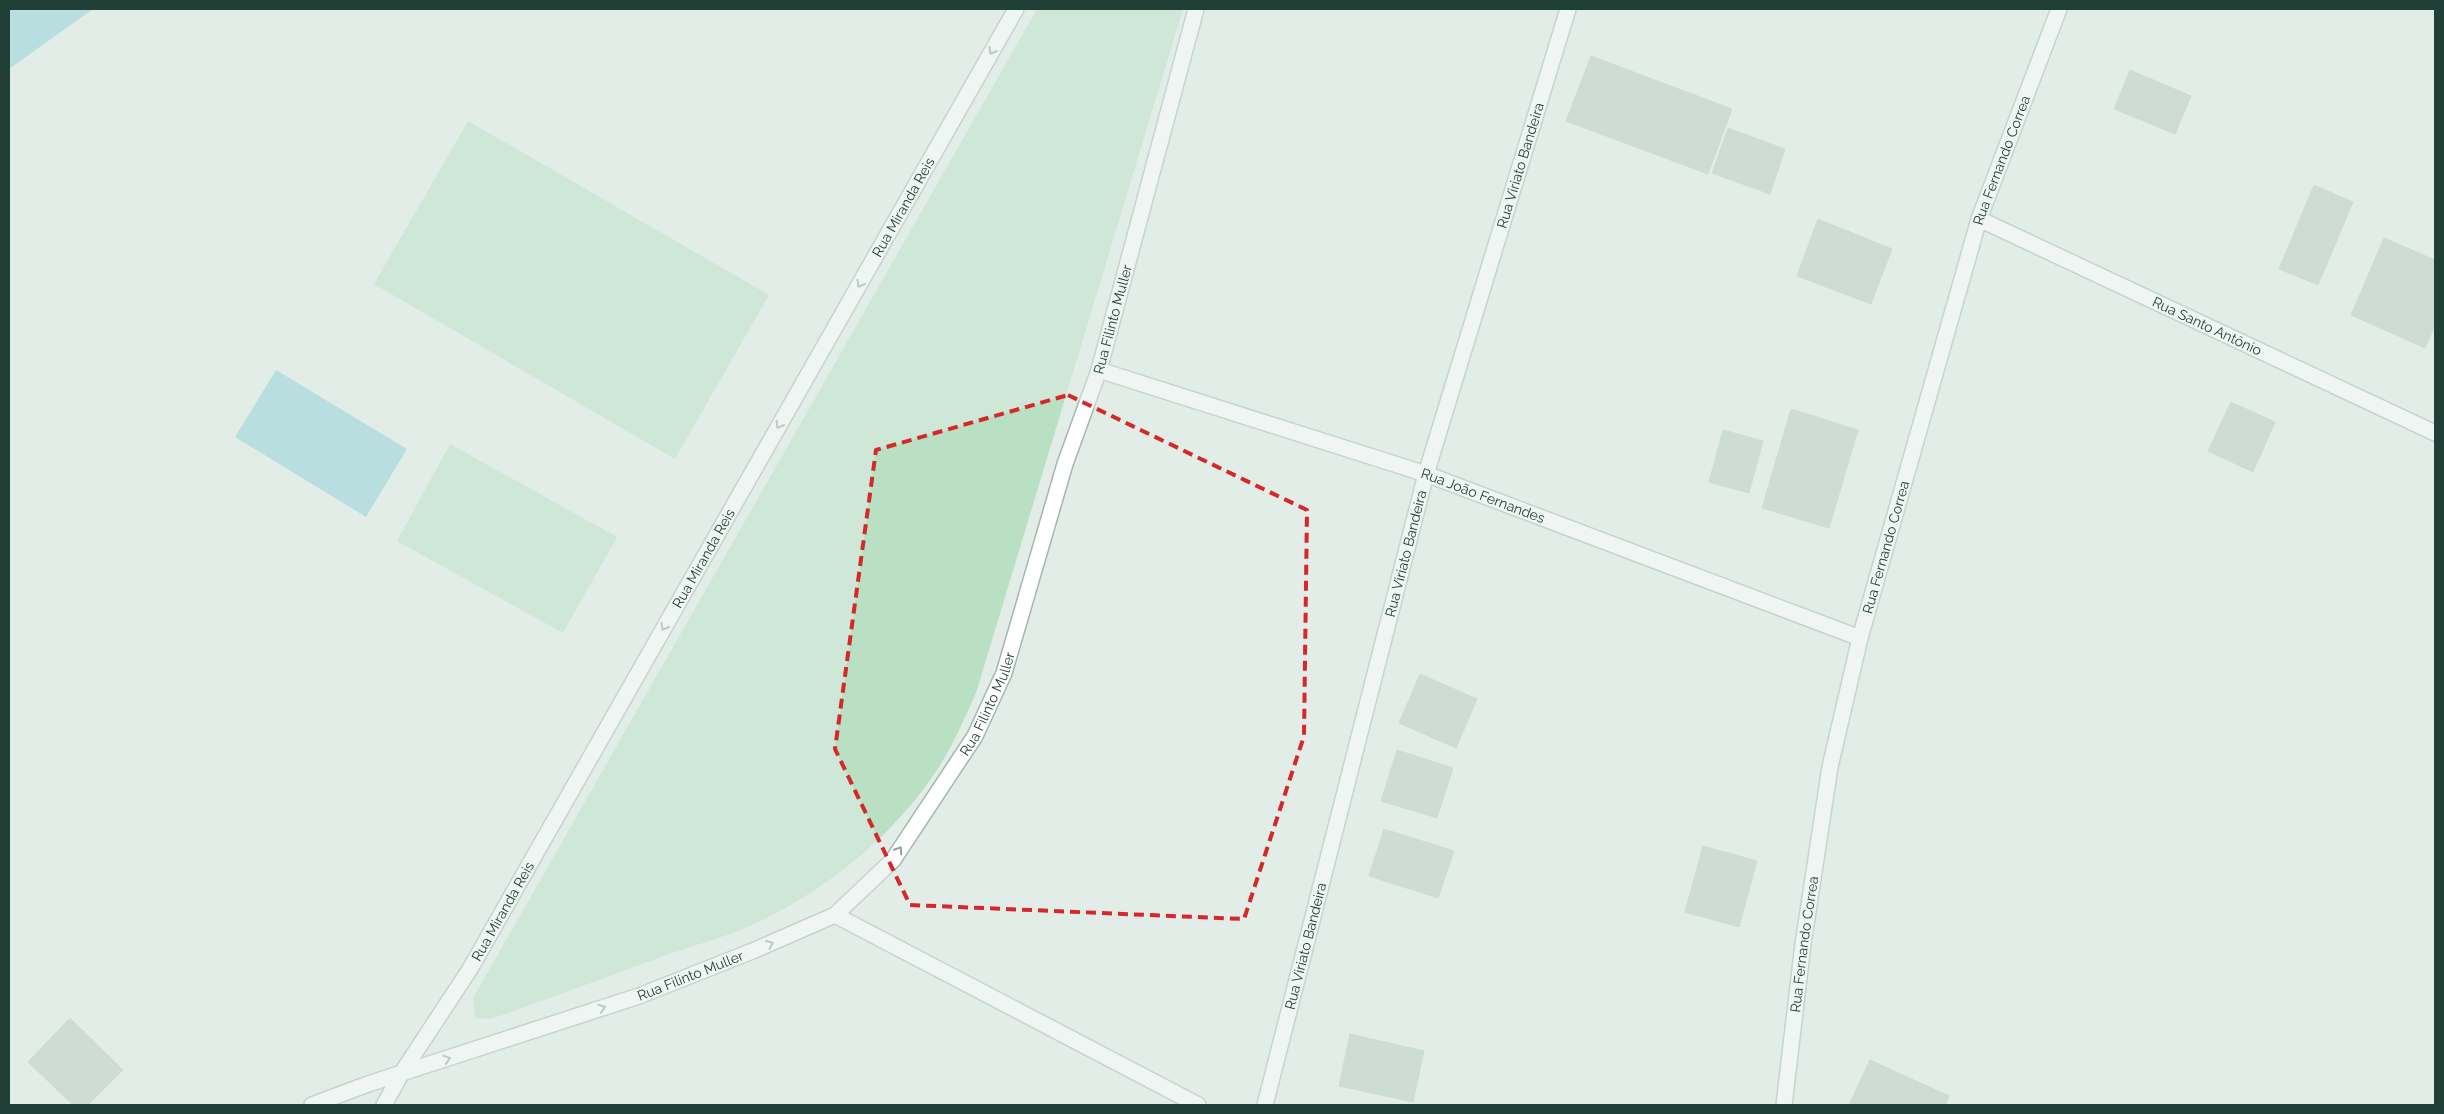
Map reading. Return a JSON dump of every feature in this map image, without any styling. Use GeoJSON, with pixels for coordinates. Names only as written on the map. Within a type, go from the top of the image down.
{"type":"FeatureCollection","features":[{"type":"Feature","properties":{"kind":"street","name":"Rua Miranda Reis"},"geometry":{"type":"LineString","coordinates":[[384,1105],[401,1074],[470,969],[1016,9]]}},
{"type":"Feature","properties":{"kind":"street","name":"Rua Filinto Muller"},"geometry":{"type":"LineString","coordinates":[[312,1105],[639,996],[756,950],[835,914],[893,860],[975,736],[1004,673],[1065,464],[1099,370],[1196,9]]}},
{"type":"Feature","properties":{"kind":"street","name":"Rua Viriato Bandeira"},"geometry":{"type":"LineString","coordinates":[[1265,1105],[1426,474],[1568,9]]}},
{"type":"Feature","properties":{"kind":"street","name":"Rua Fernando Correa"},"geometry":{"type":"LineString","coordinates":[[1784,1105],[1803,944],[1830,766],[1860,638],[1979,219],[2059,9]]}},
{"type":"Feature","properties":{"kind":"street","name":"Rua Santo Antônio"},"geometry":{"type":"LineString","coordinates":[[1979,219],[2435,433]]}},
{"type":"Feature","properties":{"kind":"street","name":"Rua João Fernandes"},"geometry":{"type":"LineString","coordinates":[[1099,370],[1426,474],[1860,638]]}},
{"type":"Feature","properties":{"kind":"street"},"geometry":{"type":"LineString","coordinates":[[835,914],[1198,1105]]}},
{"type":"Feature","properties":{"kind":"highlighted area"},"geometry":{"type":"Polygon","coordinates":[[[1068,395],[1307,510],[1304,736],[1244,919],[910,905],[835,749],[876,450],[1068,395]]]}},
{"type":"Feature","properties":{"kind":"green space"},"geometry":{"type":"Polygon","coordinates":[[[1037,9],[1183,9],[976,693],[948,752],[920,794],[880,838],[836,875],[787,907],[737,931],[491,1019],[476,1018],[473,998],[1037,9]]]}},
{"type":"Feature","properties":{"kind":"green space"},"geometry":{"type":"Polygon","coordinates":[[[468,121],[769,295],[675,459],[374,284],[468,121]]]}},
{"type":"Feature","properties":{"kind":"green space"},"geometry":{"type":"Polygon","coordinates":[[[450,444],[617,537],[563,633],[397,541],[450,444]]]}},
{"type":"Feature","properties":{"kind":"water"},"geometry":{"type":"Polygon","coordinates":[[[9,9],[93,9],[9,69],[9,9]]]}},
{"type":"Feature","properties":{"kind":"water"},"geometry":{"type":"Polygon","coordinates":[[[276,370],[407,449],[366,517],[235,437],[276,370]]]}},
{"type":"Feature","properties":{"kind":"building"},"geometry":{"type":"Polygon","coordinates":[[[1591,56],[1732,109],[1708,174],[1566,121],[1591,56]]]}},
{"type":"Feature","properties":{"kind":"building"},"geometry":{"type":"Polygon","coordinates":[[[2130,70],[2191,96],[2175,134],[2114,109],[2130,70]]]}},
{"type":"Feature","properties":{"kind":"building"},"geometry":{"type":"Polygon","coordinates":[[[1728,128],[1785,149],[1770,194],[1712,173],[1728,128]]]}},
{"type":"Feature","properties":{"kind":"building"},"geometry":{"type":"Polygon","coordinates":[[[2314,185],[2353,202],[2318,285],[2279,269],[2314,185]]]}},
{"type":"Feature","properties":{"kind":"building"},"geometry":{"type":"Polygon","coordinates":[[[1818,219],[1892,249],[1871,304],[1797,276],[1818,219]]]}},
{"type":"Feature","properties":{"kind":"building"},"geometry":{"type":"Polygon","coordinates":[[[2384,238],[2435,260],[2435,325],[2425,348],[2351,315],[2384,238]]]}},
{"type":"Feature","properties":{"kind":"building"},"geometry":{"type":"Polygon","coordinates":[[[2231,402],[2275,422],[2253,472],[2208,451],[2231,402]]]}},
{"type":"Feature","properties":{"kind":"building"},"geometry":{"type":"Polygon","coordinates":[[[1791,409],[1858,430],[1829,528],[1762,508],[1791,409]]]}},
{"type":"Feature","properties":{"kind":"building"},"geometry":{"type":"Polygon","coordinates":[[[1723,430],[1763,441],[1749,493],[1709,482],[1723,430]]]}},
{"type":"Feature","properties":{"kind":"building"},"geometry":{"type":"Polygon","coordinates":[[[1420,674],[1477,699],[1456,748],[1399,723],[1420,674]]]}},
{"type":"Feature","properties":{"kind":"building"},"geometry":{"type":"Polygon","coordinates":[[[1397,750],[1453,768],[1437,818],[1381,801],[1397,750]]]}},
{"type":"Feature","properties":{"kind":"building"},"geometry":{"type":"Polygon","coordinates":[[[1384,829],[1454,851],[1438,898],[1369,876],[1384,829]]]}},
{"type":"Feature","properties":{"kind":"building"},"geometry":{"type":"Polygon","coordinates":[[[1703,846],[1757,861],[1739,927],[1685,912],[1703,846]]]}},
{"type":"Feature","properties":{"kind":"building"},"geometry":{"type":"Polygon","coordinates":[[[70,1018],[123,1070],[88,1105],[73,1105],[28,1062],[70,1018]]]}},
{"type":"Feature","properties":{"kind":"building"},"geometry":{"type":"Polygon","coordinates":[[[1350,1034],[1424,1051],[1413,1102],[1339,1086],[1350,1034]]]}},
{"type":"Feature","properties":{"kind":"building"},"geometry":{"type":"Polygon","coordinates":[[[1870,1060],[1949,1096],[1945,1105],[1849,1105],[1870,1060]]]}}]}
